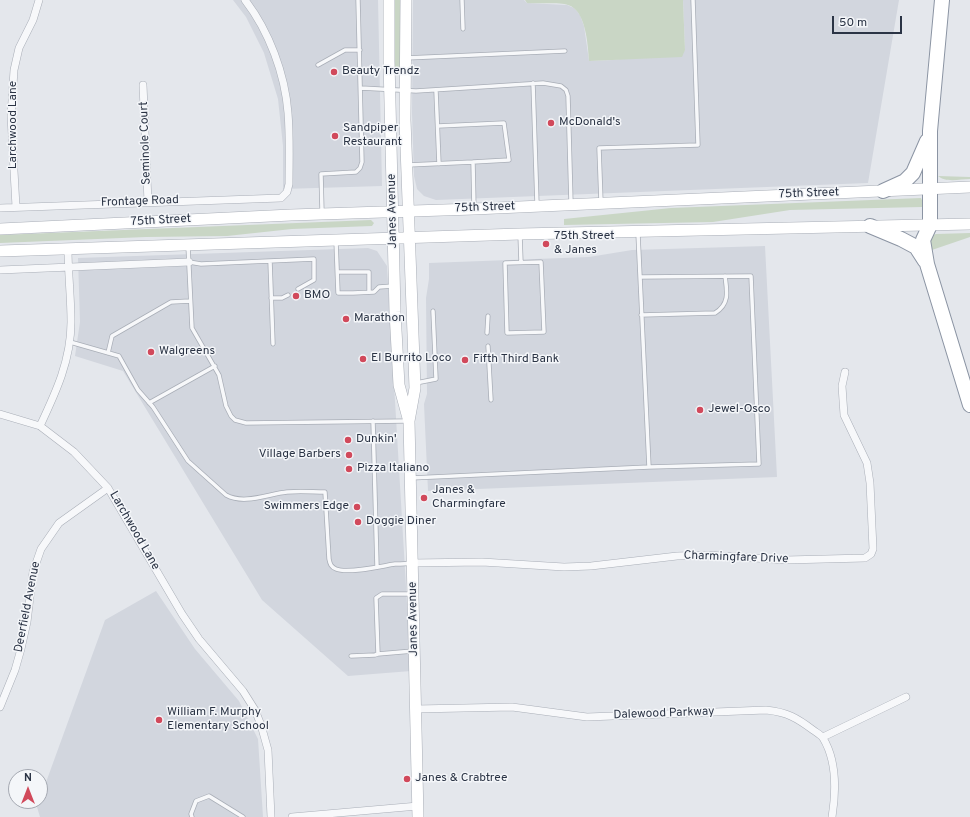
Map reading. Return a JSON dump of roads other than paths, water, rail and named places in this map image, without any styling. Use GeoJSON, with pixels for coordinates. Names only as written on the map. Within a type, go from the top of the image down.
{"type":"FeatureCollection","features":[{"type":"Feature","properties":{"kind":"highway"},"geometry":{"type":"LineString","coordinates":[[942,0],[930,131],[930,225],[923,240],[927,264],[970,405]]}},
{"type":"Feature","properties":{"kind":"highway"},"geometry":{"type":"LineString","coordinates":[[883,191],[905,181],[913,173],[930,131]]}},
{"type":"Feature","properties":{"kind":"highway"},"geometry":{"type":"LineString","coordinates":[[870,226],[916,247],[927,264]]}},
{"type":"Feature","properties":{"kind":"main road","name":"Janes Avenue"},"geometry":{"type":"LineString","coordinates":[[389,0],[394,286],[399,385],[409,420]]}},
{"type":"Feature","properties":{"kind":"main road","name":"Janes Avenue"},"geometry":{"type":"LineString","coordinates":[[406,0],[406,165],[415,383],[409,420],[418,817]]}},
{"type":"Feature","properties":{"kind":"main road","name":"75th Street"},"geometry":{"type":"LineString","coordinates":[[0,229],[970,187]]}},
{"type":"Feature","properties":{"kind":"main road","name":"75th Street"},"geometry":{"type":"LineString","coordinates":[[0,251],[393,237],[970,224]]}},
{"type":"Feature","properties":{"kind":"street","name":"Larchwood Lane"},"geometry":{"type":"LineString","coordinates":[[16,207],[11,116],[14,70],[19,48],[33,20],[39,0]]}},
{"type":"Feature","properties":{"kind":"street","name":"Frontage Road"},"geometry":{"type":"LineString","coordinates":[[0,208],[281,198],[287,192],[289,184],[288,114],[285,93],[277,62],[268,40],[256,15],[245,0]]}},
{"type":"Feature","properties":{"kind":"street","name":"Seminole Court"},"geometry":{"type":"LineString","coordinates":[[143,85],[148,202]]}},
{"type":"Feature","properties":{"kind":"street"},"geometry":{"type":"LineString","coordinates":[[0,414],[40,426],[60,383],[67,360],[70,342],[71,322],[68,248]]}},
{"type":"Feature","properties":{"kind":"street"},"geometry":{"type":"LineString","coordinates":[[0,270],[189,262]]}},
{"type":"Feature","properties":{"kind":"street","name":"Charmingfare Drive"},"geometry":{"type":"LineString","coordinates":[[412,563],[482,562],[564,567],[591,566],[677,556],[707,555],[786,560],[865,558],[871,554],[874,549],[870,483],[867,463],[844,415],[842,386],[846,372]]}},
{"type":"Feature","properties":{"kind":"street","name":"Larchwood Lane"},"geometry":{"type":"LineString","coordinates":[[40,426],[74,452],[108,488],[182,614],[200,639],[243,691],[255,710],[268,750],[271,817]]}},
{"type":"Feature","properties":{"kind":"street","name":"Deerfield Avenue"},"geometry":{"type":"LineString","coordinates":[[0,707],[21,649],[27,622],[33,572],[41,549],[59,524],[108,488]]}},
{"type":"Feature","properties":{"kind":"street"},"geometry":{"type":"LineString","coordinates":[[832,817],[834,807],[834,778],[831,759],[823,737],[906,697]]}},
{"type":"Feature","properties":{"kind":"street","name":"Dalewood Parkway"},"geometry":{"type":"LineString","coordinates":[[416,709],[512,707],[587,717],[766,710],[787,714],[798,719],[823,737]]}},
{"type":"Feature","properties":{"kind":"street"},"geometry":{"type":"LineString","coordinates":[[292,817],[418,806]]}},
{"type":"Feature","properties":{"kind":"lane"},"geometry":{"type":"LineString","coordinates":[[322,214],[321,174],[356,172],[360,168],[362,162],[358,0]]}},
{"type":"Feature","properties":{"kind":"lane"},"geometry":{"type":"LineString","coordinates":[[462,0],[463,30]]}},
{"type":"Feature","properties":{"kind":"lane"},"geometry":{"type":"LineString","coordinates":[[601,202],[599,148],[698,145],[693,0]]}},
{"type":"Feature","properties":{"kind":"lane"},"geometry":{"type":"LineString","coordinates":[[318,65],[345,50],[360,50]]}},
{"type":"Feature","properties":{"kind":"lane"},"geometry":{"type":"LineString","coordinates":[[406,58],[565,51]]}},
{"type":"Feature","properties":{"kind":"lane"},"geometry":{"type":"LineString","coordinates":[[361,88],[405,92],[533,83],[561,86],[566,90],[568,96],[571,204]]}},
{"type":"Feature","properties":{"kind":"lane"},"geometry":{"type":"LineString","coordinates":[[533,83],[537,206]]}},
{"type":"Feature","properties":{"kind":"lane"},"geometry":{"type":"LineString","coordinates":[[436,91],[439,164]]}},
{"type":"Feature","properties":{"kind":"lane"},"geometry":{"type":"LineString","coordinates":[[406,165],[509,160],[504,123],[438,126]]}},
{"type":"Feature","properties":{"kind":"lane"},"geometry":{"type":"LineString","coordinates":[[472,162],[474,209]]}},
{"type":"Feature","properties":{"kind":"lane"},"geometry":{"type":"LineString","coordinates":[[638,232],[649,467]]}},
{"type":"Feature","properties":{"kind":"lane"},"geometry":{"type":"LineString","coordinates":[[520,234],[521,262]]}},
{"type":"Feature","properties":{"kind":"lane"},"geometry":{"type":"LineString","coordinates":[[336,240],[338,293],[353,294],[374,292],[379,287],[394,286]]}},
{"type":"Feature","properties":{"kind":"lane"},"geometry":{"type":"LineString","coordinates":[[188,245],[192,328],[215,366],[219,375],[226,406],[231,416],[235,420],[239,422],[409,420]]}},
{"type":"Feature","properties":{"kind":"lane"},"geometry":{"type":"LineString","coordinates":[[189,262],[201,264],[314,259],[314,280],[298,289]]}},
{"type":"Feature","properties":{"kind":"lane"},"geometry":{"type":"LineString","coordinates":[[270,261],[273,344]]}},
{"type":"Feature","properties":{"kind":"lane"},"geometry":{"type":"LineString","coordinates":[[521,262],[541,262],[544,332],[507,333],[505,263],[521,262]]}},
{"type":"Feature","properties":{"kind":"lane"},"geometry":{"type":"LineString","coordinates":[[338,272],[369,272],[369,292]]}},
{"type":"Feature","properties":{"kind":"lane"},"geometry":{"type":"LineString","coordinates":[[642,315],[715,313],[722,309],[726,300],[726,276]]}},
{"type":"Feature","properties":{"kind":"lane"},"geometry":{"type":"LineString","coordinates":[[410,478],[649,467],[759,464],[751,276],[640,277]]}},
{"type":"Feature","properties":{"kind":"lane"},"geometry":{"type":"LineString","coordinates":[[271,298],[282,298],[288,295]]}},
{"type":"Feature","properties":{"kind":"lane"},"geometry":{"type":"LineString","coordinates":[[108,353],[112,336],[171,302],[190,301]]}},
{"type":"Feature","properties":{"kind":"lane"},"geometry":{"type":"LineString","coordinates":[[415,383],[436,379],[433,311]]}},
{"type":"Feature","properties":{"kind":"lane"},"geometry":{"type":"LineString","coordinates":[[487,333],[488,316]]}},
{"type":"Feature","properties":{"kind":"lane"},"geometry":{"type":"LineString","coordinates":[[70,342],[119,356],[138,390],[150,403],[188,462],[231,498],[257,498],[288,492],[325,492],[329,559],[330,565],[333,568],[338,570],[412,563]]}},
{"type":"Feature","properties":{"kind":"lane"},"geometry":{"type":"LineString","coordinates":[[488,346],[491,400]]}},
{"type":"Feature","properties":{"kind":"lane"},"geometry":{"type":"LineString","coordinates":[[150,403],[215,366]]}},
{"type":"Feature","properties":{"kind":"lane"},"geometry":{"type":"LineString","coordinates":[[373,421],[377,567]]}},
{"type":"Feature","properties":{"kind":"lane"},"geometry":{"type":"LineString","coordinates":[[378,654],[376,598],[382,594],[413,594]]}},
{"type":"Feature","properties":{"kind":"lane"},"geometry":{"type":"LineString","coordinates":[[351,656],[415,651]]}},
{"type":"Feature","properties":{"kind":"lane"},"geometry":{"type":"LineString","coordinates":[[192,817],[191,814],[196,801],[209,796],[243,817]]}},
{"type":"Feature","properties":{"kind":"place","name":"Beauty Trendz"},"geometry":{"type":"Point","coordinates":[334,72]}},
{"type":"Feature","properties":{"kind":"place","name":"McDonald's"},"geometry":{"type":"Point","coordinates":[551,123]}},
{"type":"Feature","properties":{"kind":"place","name":"Sandpiper Restaurant"},"geometry":{"type":"Point","coordinates":[335,136]}},
{"type":"Feature","properties":{"kind":"place","name":"75th Street & Janes"},"geometry":{"type":"Point","coordinates":[546,244]}},
{"type":"Feature","properties":{"kind":"place","name":"BMO"},"geometry":{"type":"Point","coordinates":[296,296]}},
{"type":"Feature","properties":{"kind":"place","name":"Marathon"},"geometry":{"type":"Point","coordinates":[346,319]}},
{"type":"Feature","properties":{"kind":"place","name":"Walgreens"},"geometry":{"type":"Point","coordinates":[151,352]}},
{"type":"Feature","properties":{"kind":"place","name":"El Burrito Loco"},"geometry":{"type":"Point","coordinates":[363,359]}},
{"type":"Feature","properties":{"kind":"place","name":"Fifth Third Bank"},"geometry":{"type":"Point","coordinates":[465,360]}},
{"type":"Feature","properties":{"kind":"place","name":"Jewel-Osco"},"geometry":{"type":"Point","coordinates":[700,410]}},
{"type":"Feature","properties":{"kind":"place","name":"Dunkin'"},"geometry":{"type":"Point","coordinates":[348,440]}},
{"type":"Feature","properties":{"kind":"place","name":"Village Barbers"},"geometry":{"type":"Point","coordinates":[349,455]}},
{"type":"Feature","properties":{"kind":"place","name":"Pizza Italiano"},"geometry":{"type":"Point","coordinates":[349,469]}},
{"type":"Feature","properties":{"kind":"place","name":"Janes & Charmingfare"},"geometry":{"type":"Point","coordinates":[424,498]}},
{"type":"Feature","properties":{"kind":"place","name":"Swimmers Edge"},"geometry":{"type":"Point","coordinates":[357,507]}},
{"type":"Feature","properties":{"kind":"place","name":"Doggie Diner"},"geometry":{"type":"Point","coordinates":[358,522]}},
{"type":"Feature","properties":{"kind":"place","name":"William F. Murphy Elementary School"},"geometry":{"type":"Point","coordinates":[159,720]}},
{"type":"Feature","properties":{"kind":"place","name":"Janes & Crabtree"},"geometry":{"type":"Point","coordinates":[407,779]}}]}
